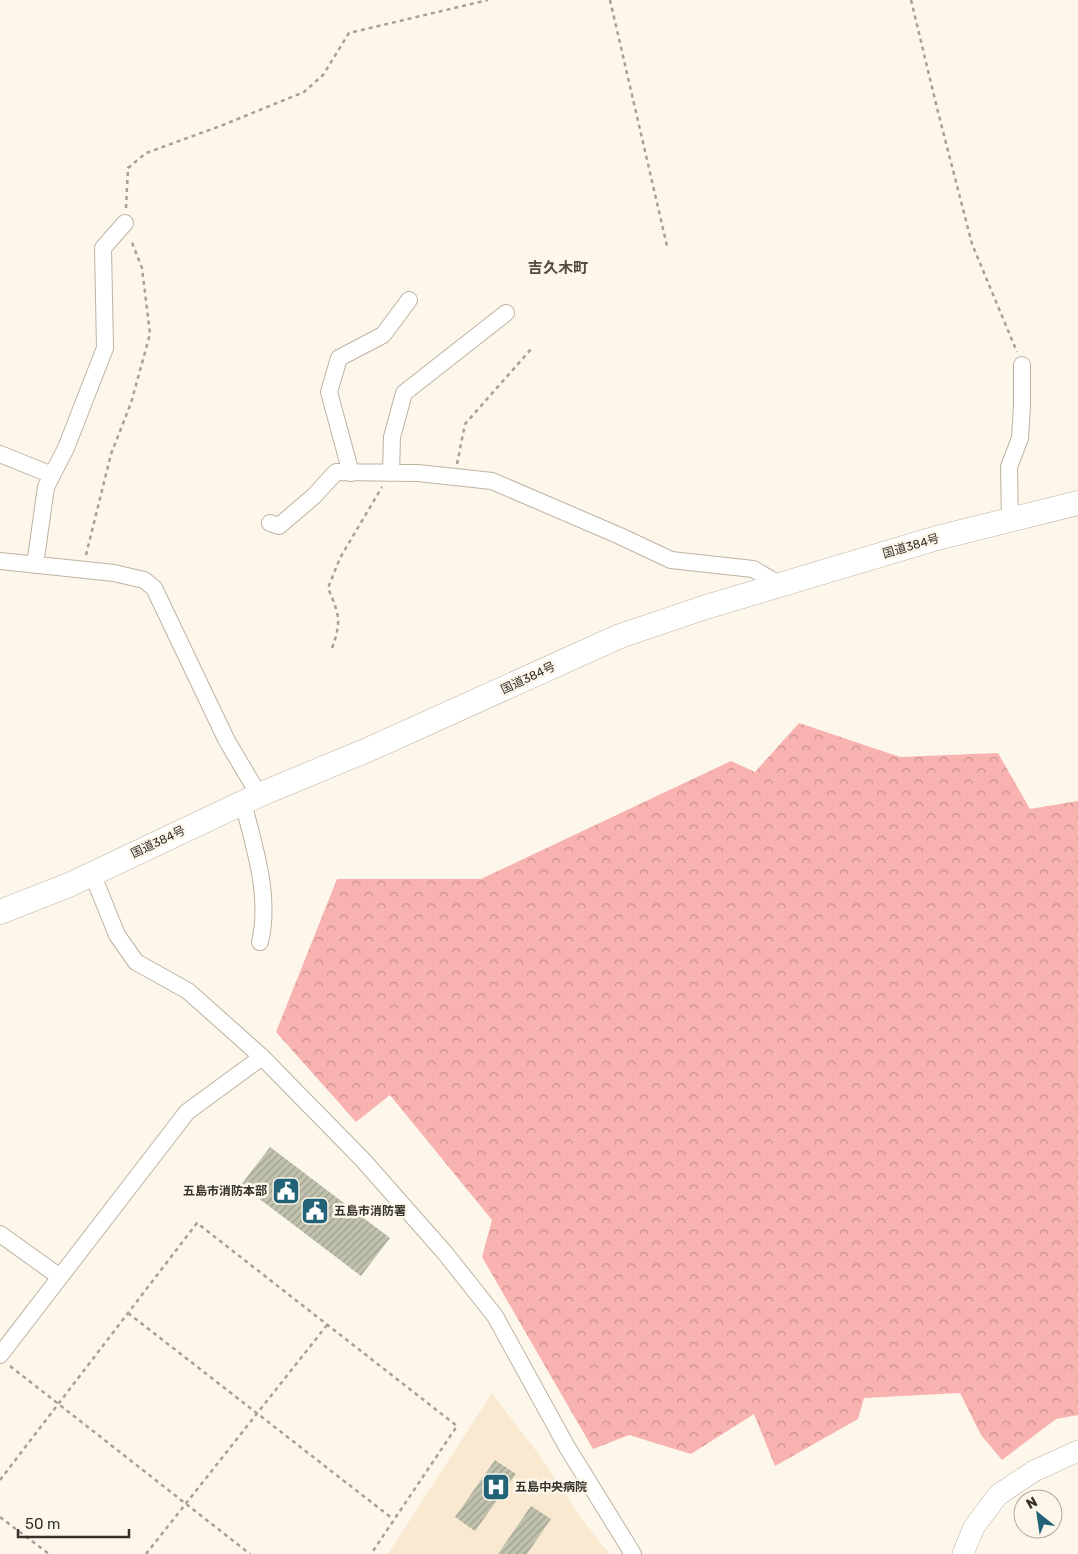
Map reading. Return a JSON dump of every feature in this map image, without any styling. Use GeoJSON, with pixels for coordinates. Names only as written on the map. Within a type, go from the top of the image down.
{"type":"FeatureCollection","features":[{"type":"Feature","properties":{"kind":"highway","name":"国道384号"},"geometry":{"type":"LineString","coordinates":[[0,912],[69,885],[251,799],[372,748],[620,636],[706,607],[937,538],[1078,503]]}},
{"type":"Feature","properties":{"kind":"main road"},"geometry":{"type":"LineString","coordinates":[[963,1554],[974,1527],[998,1495],[1034,1472],[1078,1451]]}},
{"type":"Feature","properties":{"kind":"street"},"geometry":{"type":"LineString","coordinates":[[35,565],[46,487],[66,448],[105,348],[103,248],[125,223]]}},
{"type":"Feature","properties":{"kind":"street"},"geometry":{"type":"LineString","coordinates":[[351,472],[329,392],[339,358],[383,335],[409,300]]}},
{"type":"Feature","properties":{"kind":"street"},"geometry":{"type":"LineString","coordinates":[[391,473],[392,437],[404,393],[506,313]]}},
{"type":"Feature","properties":{"kind":"street"},"geometry":{"type":"LineString","coordinates":[[1010,521],[1010,467],[1020,438],[1022,365]]}},
{"type":"Feature","properties":{"kind":"street"},"geometry":{"type":"LineString","coordinates":[[0,454],[52,475]]}},
{"type":"Feature","properties":{"kind":"street"},"geometry":{"type":"LineString","coordinates":[[270,523],[279,526],[314,496],[336,472],[418,473],[454,477],[492,482],[620,536],[671,560],[753,569],[781,585]]}},
{"type":"Feature","properties":{"kind":"street"},"geometry":{"type":"LineString","coordinates":[[0,561],[114,572],[144,580],[154,588],[227,741],[251,799],[263,884],[263,929],[260,942]]}},
{"type":"Feature","properties":{"kind":"street"},"geometry":{"type":"LineString","coordinates":[[92,873],[117,934],[136,962],[188,991],[262,1057],[363,1160],[445,1253],[495,1316],[567,1446],[633,1554]]}},
{"type":"Feature","properties":{"kind":"street"},"geometry":{"type":"LineString","coordinates":[[5,1360],[60,1277],[187,1112],[262,1057]]}},
{"type":"Feature","properties":{"kind":"street"},"geometry":{"type":"LineString","coordinates":[[0,1234],[60,1277]]}},
{"type":"Feature","properties":{"kind":"path"},"geometry":{"type":"LineString","coordinates":[[81,570],[111,454],[131,403],[150,334],[142,268],[125,223],[128,168],[146,154],[304,92],[322,75],[348,33],[488,0]]}},
{"type":"Feature","properties":{"kind":"path"},"geometry":{"type":"LineString","coordinates":[[610,0],[667,246]]}},
{"type":"Feature","properties":{"kind":"path"},"geometry":{"type":"LineString","coordinates":[[911,0],[972,244],[1022,365]]}},
{"type":"Feature","properties":{"kind":"path"},"geometry":{"type":"LineString","coordinates":[[454,477],[466,424],[532,348]]}},
{"type":"Feature","properties":{"kind":"path"},"geometry":{"type":"LineString","coordinates":[[332,648],[339,628],[338,613],[328,588],[340,558],[391,473]]}},
{"type":"Feature","properties":{"kind":"path"},"geometry":{"type":"LineString","coordinates":[[0,1480],[197,1223],[457,1426],[371,1554]]}},
{"type":"Feature","properties":{"kind":"path"},"geometry":{"type":"LineString","coordinates":[[128,1313],[394,1520]]}},
{"type":"Feature","properties":{"kind":"path"},"geometry":{"type":"LineString","coordinates":[[146,1554],[327,1325]]}},
{"type":"Feature","properties":{"kind":"path"},"geometry":{"type":"LineString","coordinates":[[5,1360],[58,1404],[250,1554]]}},
{"type":"Feature","properties":{"kind":"path"},"geometry":{"type":"LineString","coordinates":[[0,1517],[49,1554]]}},
{"type":"Feature","properties":{"kind":"shaded area","name":"五島中央病院"},"geometry":{"type":"Polygon","coordinates":[[[492,1393],[540,1456],[581,1518],[610,1554],[388,1554],[492,1393]]]}},
{"type":"Feature","properties":{"kind":"green space"},"geometry":{"type":"Polygon","coordinates":[[[799,723],[900,757],[998,753],[1030,809],[1078,801],[1078,1415],[1056,1419],[1002,1460],[981,1435],[960,1393],[864,1398],[858,1419],[775,1466],[754,1414],[691,1454],[629,1435],[593,1449],[482,1257],[492,1220],[390,1095],[356,1122],[276,1032],[337,879],[481,879],[731,761],[755,772],[799,723]]]}},
{"type":"Feature","properties":{"kind":"building","name":"五島市消防署"},"geometry":{"type":"Polygon","coordinates":[[[270,1147],[390,1238],[361,1276],[241,1185],[270,1147]]]}},
{"type":"Feature","properties":{"kind":"building"},"geometry":{"type":"Polygon","coordinates":[[[495,1460],[516,1474],[475,1531],[455,1517],[495,1460]]]}},
{"type":"Feature","properties":{"kind":"building"},"geometry":{"type":"Polygon","coordinates":[[[531,1506],[551,1519],[527,1554],[498,1554],[531,1506]]]}},
{"type":"Feature","properties":{"kind":"place","name":"五島市消防本部"},"geometry":{"type":"Point","coordinates":[286,1191]}},
{"type":"Feature","properties":{"kind":"place","name":"五島市消防署"},"geometry":{"type":"Point","coordinates":[315,1211]}},
{"type":"Feature","properties":{"kind":"place","name":"五島中央病院"},"geometry":{"type":"Point","coordinates":[496,1487]}},
{"type":"Feature","properties":{"kind":"district","name":"吉久木町"},"geometry":{"type":"Point","coordinates":[558,268]}}]}
